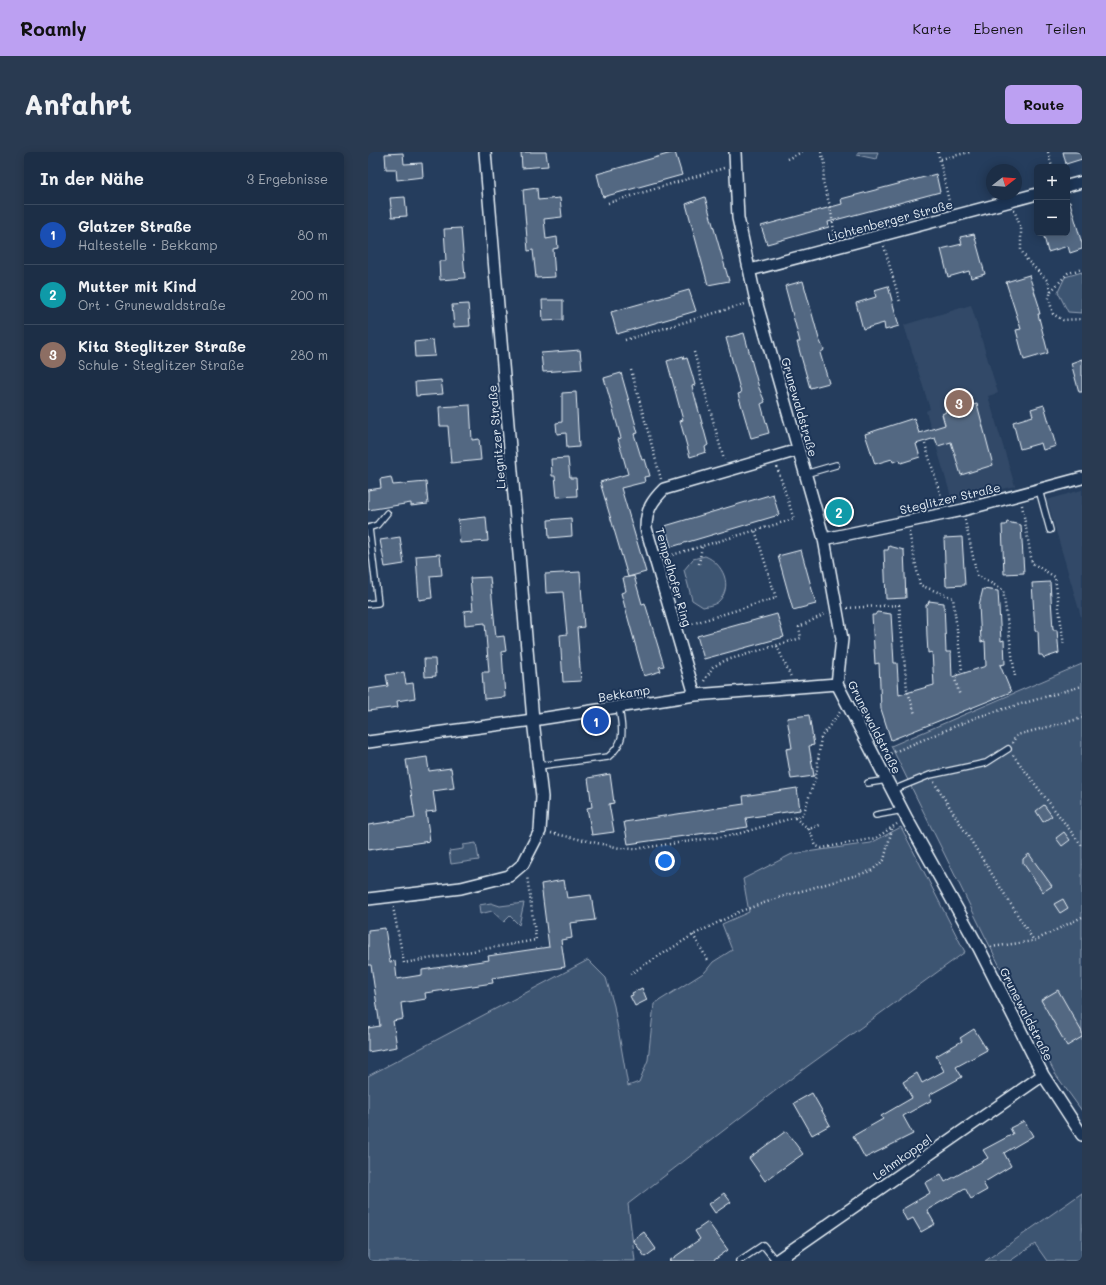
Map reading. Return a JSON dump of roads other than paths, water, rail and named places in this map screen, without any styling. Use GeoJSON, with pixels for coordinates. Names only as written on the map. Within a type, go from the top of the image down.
{"type":"FeatureCollection","features":[{"type":"Feature","properties":{"kind":"street","name":"Liegnitzer Straße"},"geometry":{"type":"LineString","coordinates":[[368,899],[460,888],[509,876],[523,864],[540,831],[542,797],[533,720],[485,152]]}},
{"type":"Feature","properties":{"kind":"street","name":"Grunewaldstraße"},"geometry":{"type":"LineString","coordinates":[[735,152],[738,218],[756,301],[824,539],[842,639],[837,684],[903,810],[979,948],[1044,1075],[1082,1135]]}},
{"type":"Feature","properties":{"kind":"street"},"geometry":{"type":"LineString","coordinates":[[1070,185],[1082,182]]}},
{"type":"Feature","properties":{"kind":"street","name":"Lichtenberger Straße"},"geometry":{"type":"LineString","coordinates":[[1022,196],[1034,194]]}},
{"type":"Feature","properties":{"kind":"street","name":"Lichtenberger Straße"},"geometry":{"type":"LineString","coordinates":[[750,270],[953,216],[1001,200]]}},
{"type":"Feature","properties":{"kind":"street","name":"Tempelhofer Ring"},"geometry":{"type":"LineString","coordinates":[[695,695],[646,528],[646,515],[652,502],[664,489],[798,450]]}},
{"type":"Feature","properties":{"kind":"street","name":"Steglitzer Straße"},"geometry":{"type":"LineString","coordinates":[[824,539],[963,510],[1082,478]]}},
{"type":"Feature","properties":{"kind":"street","name":"Bekkamp"},"geometry":{"type":"LineString","coordinates":[[368,742],[533,720],[695,695],[837,684]]}},
{"type":"Feature","properties":{"kind":"street","name":"Lehmkoppel"},"geometry":{"type":"LineString","coordinates":[[776,1261],[1044,1075]]}},
{"type":"Feature","properties":{"kind":"lane"},"geometry":{"type":"LineString","coordinates":[[805,474],[836,465]]}},
{"type":"Feature","properties":{"kind":"lane"},"geometry":{"type":"LineString","coordinates":[[1039,490],[1050,530]]}},
{"type":"Feature","properties":{"kind":"lane"},"geometry":{"type":"LineString","coordinates":[[368,604],[378,603],[369,528],[377,525],[387,513]]}},
{"type":"Feature","properties":{"kind":"lane"},"geometry":{"type":"LineString","coordinates":[[538,766],[608,757],[617,750],[623,738],[619,707]]}},
{"type":"Feature","properties":{"kind":"lane"},"geometry":{"type":"LineString","coordinates":[[868,783],[890,785],[986,763],[1008,749]]}},
{"type":"Feature","properties":{"kind":"lane"},"geometry":{"type":"LineString","coordinates":[[876,815],[903,810]]}},
{"type":"Feature","properties":{"kind":"lane"},"geometry":{"type":"LineString","coordinates":[[739,1261],[763,1245],[776,1261]]}},
{"type":"Feature","properties":{"kind":"place","name":"Kita Steglitzer Straße"},"geometry":{"type":"Point","coordinates":[959,403]}},
{"type":"Feature","properties":{"kind":"place","name":"Mutter mit Kind"},"geometry":{"type":"Point","coordinates":[839,512]}},
{"type":"Feature","properties":{"kind":"place","name":"Glatzer Straße"},"geometry":{"type":"Point","coordinates":[596,721]}}]}
